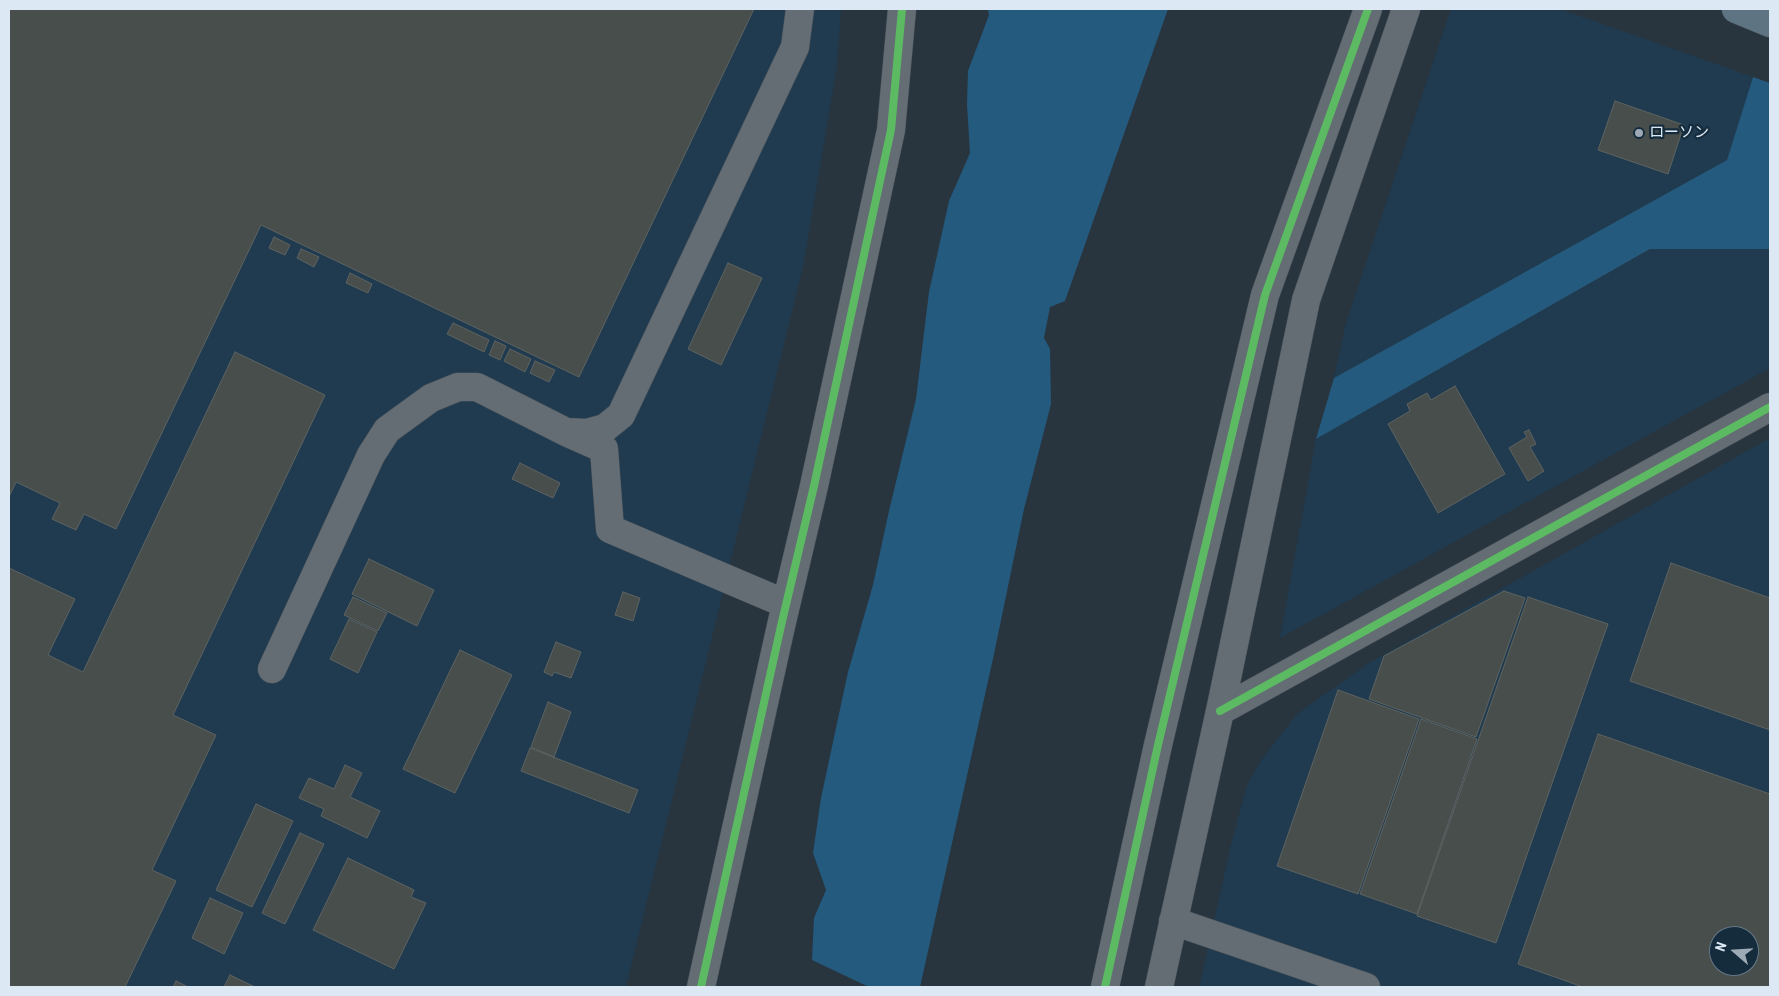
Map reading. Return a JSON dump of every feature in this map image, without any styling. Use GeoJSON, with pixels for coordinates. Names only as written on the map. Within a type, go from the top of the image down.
{"type":"FeatureCollection","features":[{"type":"Feature","properties":{"kind":"highway"},"geometry":{"type":"LineString","coordinates":[[1736,9],[1770,22]]}},
{"type":"Feature","properties":{"kind":"street"},"geometry":{"type":"LineString","coordinates":[[566,432],[587,433],[605,428],[621,415],[795,47],[800,9]]}},
{"type":"Feature","properties":{"kind":"street"},"geometry":{"type":"LineString","coordinates":[[701,987],[814,486],[891,130],[902,9]]}},
{"type":"Feature","properties":{"kind":"street"},"geometry":{"type":"LineString","coordinates":[[1105,987],[1158,745],[1266,295],[1368,9]]}},
{"type":"Feature","properties":{"kind":"street"},"geometry":{"type":"LineString","coordinates":[[1159,987],[1220,710],[1306,300],[1406,9]]}},
{"type":"Feature","properties":{"kind":"street"},"geometry":{"type":"LineString","coordinates":[[272,669],[371,455],[387,430],[431,398],[458,387],[477,387],[604,449],[610,529],[786,604]]}},
{"type":"Feature","properties":{"kind":"street"},"geometry":{"type":"LineString","coordinates":[[1220,710],[1770,407]]}},
{"type":"Feature","properties":{"kind":"street"},"geometry":{"type":"LineString","coordinates":[[1173,921],[1366,987]]}},
{"type":"Feature","properties":{"kind":"shaded area"},"geometry":{"type":"Polygon","coordinates":[[[9,9],[841,9],[837,66],[804,262],[626,987],[9,987],[9,9]]]}},
{"type":"Feature","properties":{"kind":"shaded area"},"geometry":{"type":"Polygon","coordinates":[[[988,9],[1168,9],[1065,301],[1050,307],[1044,338],[1050,349],[1051,404],[1024,509],[994,654],[920,987],[869,987],[812,960],[814,918],[826,890],[813,853],[821,798],[848,672],[873,585],[916,399],[929,292],[949,201],[970,153],[967,104],[968,71],[989,15],[988,9]]]}},
{"type":"Feature","properties":{"kind":"shaded area"},"geometry":{"type":"Polygon","coordinates":[[[1451,9],[1560,9],[1753,77],[1727,160],[1334,378],[1346,323],[1451,9]]]}},
{"type":"Feature","properties":{"kind":"shaded area"},"geometry":{"type":"Polygon","coordinates":[[[1753,77],[1770,83],[1770,249],[1650,249],[1316,439],[1334,378],[1727,160],[1753,77]]]}},
{"type":"Feature","properties":{"kind":"shaded area"},"geometry":{"type":"Polygon","coordinates":[[[1651,249],[1770,249],[1770,368],[1280,638],[1316,439],[1651,249]]]}},
{"type":"Feature","properties":{"kind":"shaded area"},"geometry":{"type":"Polygon","coordinates":[[[1770,438],[1770,987],[1199,987],[1232,841],[1247,785],[1262,759],[1297,714],[1369,663],[1770,438]]]}},
{"type":"Feature","properties":{"kind":"building"},"geometry":{"type":"Polygon","coordinates":[[[9,9],[754,9],[579,377],[261,225],[116,529],[84,514],[76,530],[52,519],[60,503],[16,482],[9,497],[9,9]]]}},
{"type":"Feature","properties":{"kind":"building"},"geometry":{"type":"Polygon","coordinates":[[[1615,101],[1684,125],[1668,174],[1598,150],[1615,101]]]}},
{"type":"Feature","properties":{"kind":"building"},"geometry":{"type":"Polygon","coordinates":[[[274,237],[290,245],[285,255],[269,248],[274,237]]]}},
{"type":"Feature","properties":{"kind":"building"},"geometry":{"type":"Polygon","coordinates":[[[301,249],[319,257],[314,267],[297,258],[301,249]]]}},
{"type":"Feature","properties":{"kind":"building"},"geometry":{"type":"Polygon","coordinates":[[[728,263],[762,278],[721,365],[688,349],[728,263]]]}},
{"type":"Feature","properties":{"kind":"building"},"geometry":{"type":"Polygon","coordinates":[[[350,273],[372,284],[368,293],[346,283],[350,273]]]}},
{"type":"Feature","properties":{"kind":"building"},"geometry":{"type":"Polygon","coordinates":[[[453,323],[489,340],[484,352],[447,334],[453,323]]]}},
{"type":"Feature","properties":{"kind":"building"},"geometry":{"type":"Polygon","coordinates":[[[495,341],[506,346],[500,360],[489,355],[495,341]]]}},
{"type":"Feature","properties":{"kind":"building"},"geometry":{"type":"Polygon","coordinates":[[[510,349],[531,359],[525,372],[504,361],[510,349]]]}},
{"type":"Feature","properties":{"kind":"building"},"geometry":{"type":"Polygon","coordinates":[[[235,352],[325,395],[173,715],[216,735],[152,870],[176,881],[125,987],[9,987],[9,568],[75,599],[48,655],[83,672],[235,352]]]}},
{"type":"Feature","properties":{"kind":"building"},"geometry":{"type":"Polygon","coordinates":[[[535,361],[555,370],[549,382],[530,373],[535,361]]]}},
{"type":"Feature","properties":{"kind":"building"},"geometry":{"type":"Polygon","coordinates":[[[1455,386],[1505,474],[1438,513],[1388,424],[1410,411],[1407,404],[1427,393],[1431,400],[1455,386]]]}},
{"type":"Feature","properties":{"kind":"building"},"geometry":{"type":"Polygon","coordinates":[[[1529,430],[1536,444],[1530,447],[1544,471],[1528,481],[1509,448],[1527,437],[1524,432],[1529,430]]]}},
{"type":"Feature","properties":{"kind":"building"},"geometry":{"type":"Polygon","coordinates":[[[520,463],[560,483],[553,498],[512,479],[520,463]]]}},
{"type":"Feature","properties":{"kind":"building"},"geometry":{"type":"Polygon","coordinates":[[[369,559],[434,590],[417,626],[352,594],[369,559]]]}},
{"type":"Feature","properties":{"kind":"building"},"geometry":{"type":"Polygon","coordinates":[[[1671,563],[1770,598],[1770,730],[1630,681],[1671,563]]]}},
{"type":"Feature","properties":{"kind":"building"},"geometry":{"type":"Polygon","coordinates":[[[1504,591],[1525,598],[1476,737],[1369,699],[1384,656],[1504,591]]]}},
{"type":"Feature","properties":{"kind":"building"},"geometry":{"type":"Polygon","coordinates":[[[623,592],[640,598],[633,621],[615,615],[623,592]]]}},
{"type":"Feature","properties":{"kind":"building"},"geometry":{"type":"Polygon","coordinates":[[[353,597],[387,613],[378,631],[344,615],[353,597]]]}},
{"type":"Feature","properties":{"kind":"building"},"geometry":{"type":"Polygon","coordinates":[[[1528,597],[1608,624],[1496,943],[1417,916],[1528,597]]]}},
{"type":"Feature","properties":{"kind":"building"},"geometry":{"type":"Polygon","coordinates":[[[349,619],[377,632],[358,673],[330,659],[349,619]]]}},
{"type":"Feature","properties":{"kind":"building"},"geometry":{"type":"Polygon","coordinates":[[[556,642],[581,652],[571,678],[554,672],[552,676],[544,672],[556,642]]]}},
{"type":"Feature","properties":{"kind":"building"},"geometry":{"type":"Polygon","coordinates":[[[460,650],[512,675],[455,793],[403,769],[460,650]]]}},
{"type":"Feature","properties":{"kind":"building"},"geometry":{"type":"Polygon","coordinates":[[[1338,690],[1419,719],[1358,894],[1277,866],[1338,690]]]}},
{"type":"Feature","properties":{"kind":"building"},"geometry":{"type":"Polygon","coordinates":[[[548,702],[571,712],[554,757],[531,747],[548,702]]]}},
{"type":"Feature","properties":{"kind":"building"},"geometry":{"type":"Polygon","coordinates":[[[1421,719],[1477,739],[1417,914],[1360,894],[1421,719]]]}},
{"type":"Feature","properties":{"kind":"building"},"geometry":{"type":"Polygon","coordinates":[[[1598,734],[1770,794],[1770,987],[1583,987],[1518,964],[1598,734]]]}},
{"type":"Feature","properties":{"kind":"building"},"geometry":{"type":"Polygon","coordinates":[[[530,748],[638,790],[629,813],[521,771],[530,748]]]}},
{"type":"Feature","properties":{"kind":"building"},"geometry":{"type":"Polygon","coordinates":[[[345,765],[362,773],[350,797],[380,811],[367,838],[321,816],[324,809],[299,798],[309,778],[334,789],[345,765]]]}},
{"type":"Feature","properties":{"kind":"building"},"geometry":{"type":"Polygon","coordinates":[[[256,804],[293,821],[252,907],[216,890],[256,804]]]}},
{"type":"Feature","properties":{"kind":"building"},"geometry":{"type":"Polygon","coordinates":[[[300,833],[324,844],[285,924],[262,913],[300,833]]]}},
{"type":"Feature","properties":{"kind":"building"},"geometry":{"type":"Polygon","coordinates":[[[348,858],[414,890],[411,897],[426,903],[394,969],[313,930],[348,858]]]}},
{"type":"Feature","properties":{"kind":"building"},"geometry":{"type":"Polygon","coordinates":[[[210,898],[243,913],[224,954],[192,938],[210,898]]]}},
{"type":"Feature","properties":{"kind":"building"},"geometry":{"type":"Polygon","coordinates":[[[230,975],[255,987],[224,987],[230,975]]]}},
{"type":"Feature","properties":{"kind":"building"},"geometry":{"type":"Polygon","coordinates":[[[176,981],[188,987],[173,987],[176,981]]]}},
{"type":"Feature","properties":{"kind":"cycle path"},"geometry":{"type":"LineString","coordinates":[[701,987],[814,486],[891,130],[902,9]]}},
{"type":"Feature","properties":{"kind":"cycle path"},"geometry":{"type":"LineString","coordinates":[[1105,987],[1158,745],[1265,295],[1368,9]]}},
{"type":"Feature","properties":{"kind":"cycle path"},"geometry":{"type":"LineString","coordinates":[[1220,711],[1770,407]]}},
{"type":"Feature","properties":{"kind":"place","name":"ローソン"},"geometry":{"type":"Point","coordinates":[1639,133]}}]}
